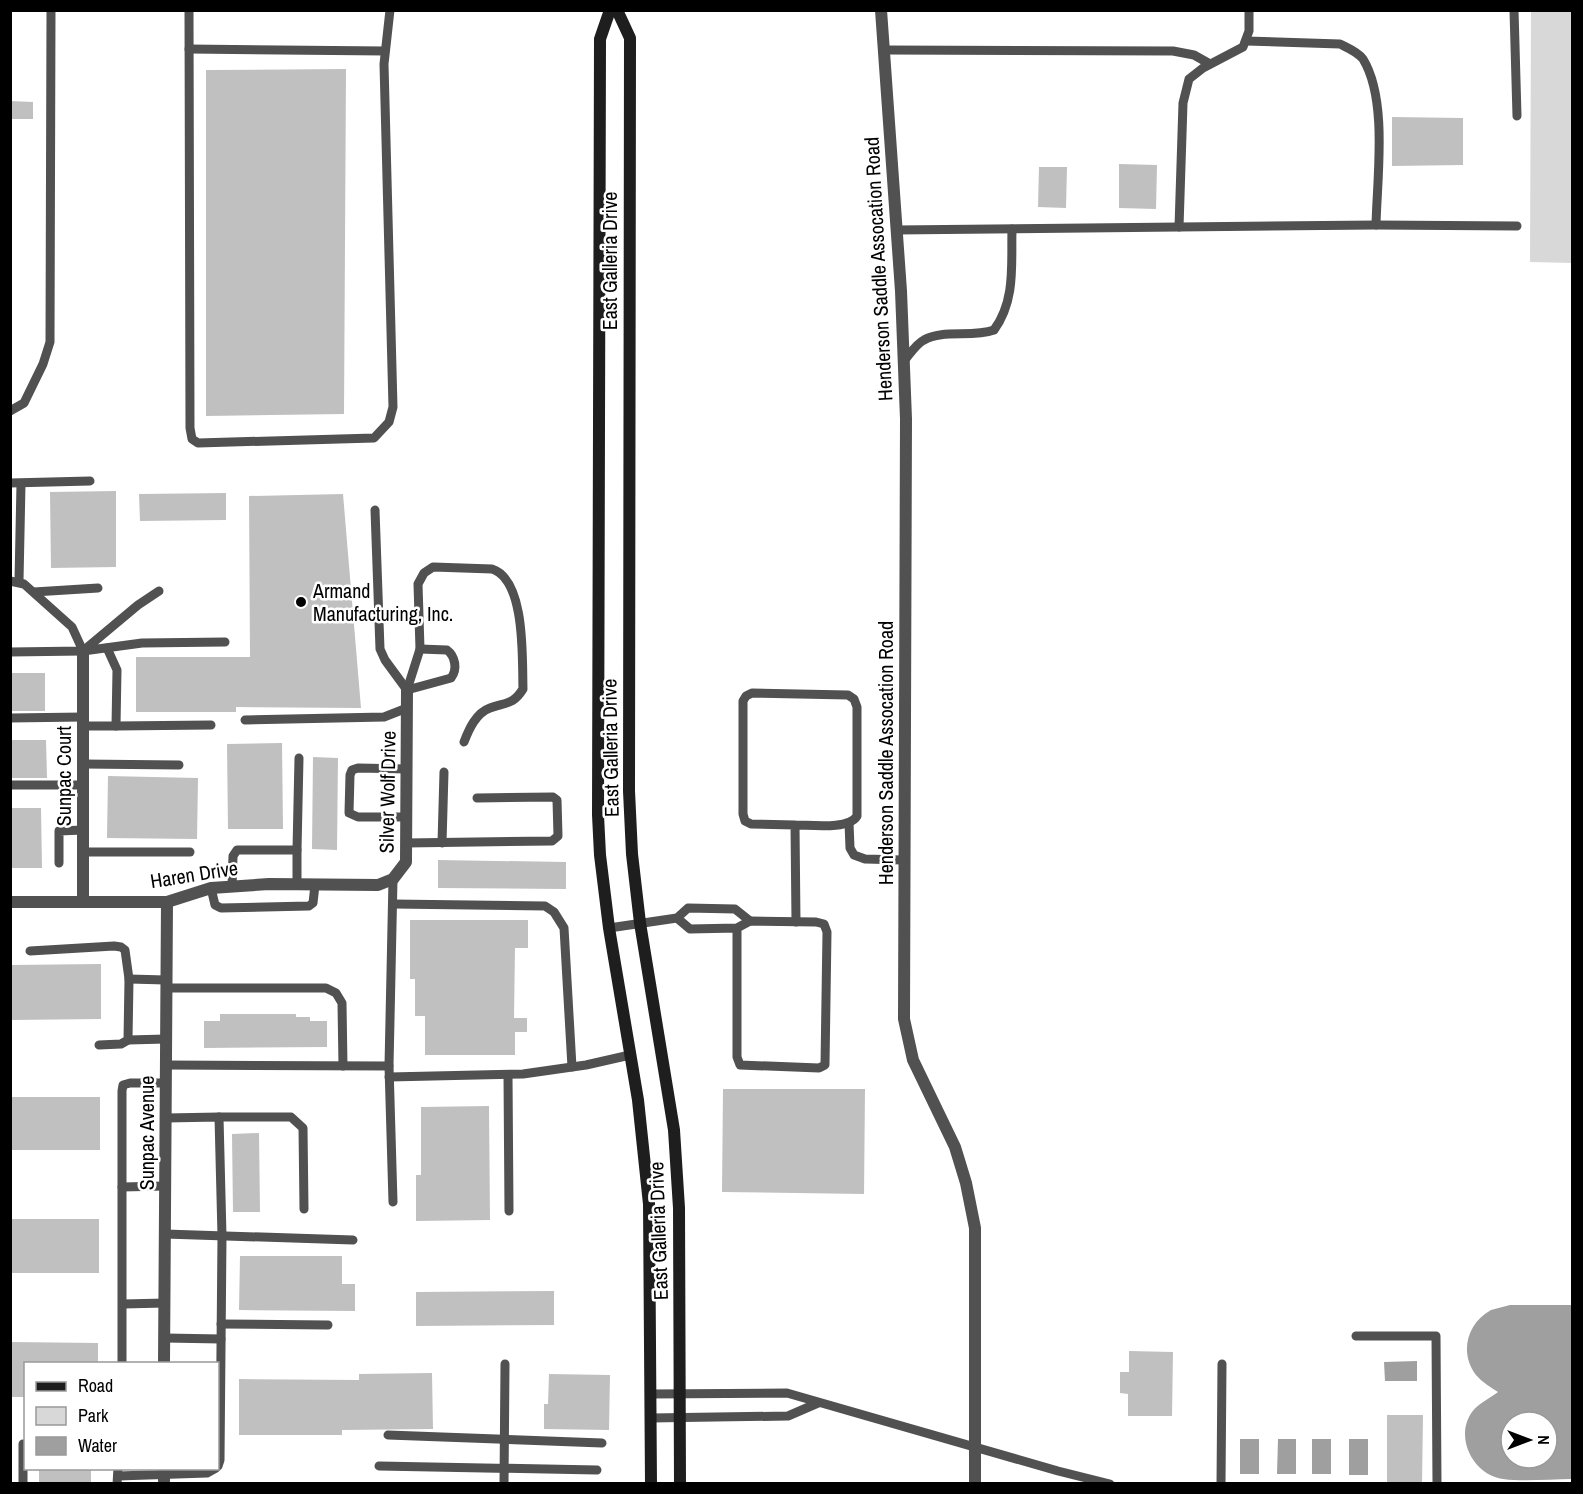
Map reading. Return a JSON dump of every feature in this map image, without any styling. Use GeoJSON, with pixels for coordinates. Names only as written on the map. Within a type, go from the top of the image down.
{"type":"FeatureCollection","features":[{"type":"Feature","properties":{"kind":"main road","name":"East Galleria Drive"},"geometry":{"type":"LineString","coordinates":[[610,10],[600,39],[597,772],[600,855],[609,928],[643,1142],[649,1204],[651,1484]]}},
{"type":"Feature","properties":{"kind":"main road","name":"East Galleria Drive"},"geometry":{"type":"LineString","coordinates":[[617,10],[630,38],[629,791],[632,854],[640,923],[667,1084],[677,1174],[680,1484]]}},
{"type":"Feature","properties":{"kind":"street","name":"Henderson Saddle Assocation Road"},"geometry":{"type":"LineString","coordinates":[[881,10],[904,361],[906,583],[904,1019],[914,1060],[955,1147],[966,1183],[975,1228],[975,1484]]}},
{"type":"Feature","properties":{"kind":"street","name":"Sunpac Court"},"geometry":{"type":"LineString","coordinates":[[82,651],[82,901]]}},
{"type":"Feature","properties":{"kind":"street","name":"Silver Wolf Drive"},"geometry":{"type":"LineString","coordinates":[[388,881],[406,862],[407,690]]}},
{"type":"Feature","properties":{"kind":"street","name":"Haren Drive"},"geometry":{"type":"LineString","coordinates":[[10,902],[167,902],[211,888],[388,881]]}},
{"type":"Feature","properties":{"kind":"street","name":"Sunpac Avenue"},"geometry":{"type":"LineString","coordinates":[[164,1362],[167,902]]}},
{"type":"Feature","properties":{"kind":"lane"},"geometry":{"type":"LineString","coordinates":[[10,411],[24,403],[43,364],[50,342],[51,10]]}},
{"type":"Feature","properties":{"kind":"lane"},"geometry":{"type":"LineString","coordinates":[[189,10],[190,428],[192,439],[198,443],[374,438],[389,422],[393,407],[384,64],[390,10]]}},
{"type":"Feature","properties":{"kind":"lane"},"geometry":{"type":"LineString","coordinates":[[1179,227],[1183,103],[1189,79],[1210,64],[1243,47],[1249,31],[1249,10]]}},
{"type":"Feature","properties":{"kind":"lane"},"geometry":{"type":"LineString","coordinates":[[1514,10],[1517,116]]}},
{"type":"Feature","properties":{"kind":"lane"},"geometry":{"type":"LineString","coordinates":[[1246,40],[1340,44],[1362,58],[1373,82],[1379,110],[1376,225]]}},
{"type":"Feature","properties":{"kind":"lane"},"geometry":{"type":"LineString","coordinates":[[189,49],[385,51]]}},
{"type":"Feature","properties":{"kind":"lane"},"geometry":{"type":"LineString","coordinates":[[885,50],[1173,51],[1194,55],[1210,64]]}},
{"type":"Feature","properties":{"kind":"lane"},"geometry":{"type":"LineString","coordinates":[[896,230],[1517,225]]}},
{"type":"Feature","properties":{"kind":"lane"},"geometry":{"type":"LineString","coordinates":[[904,361],[924,340],[949,335],[978,335],[994,330],[1011,296],[1012,229]]}},
{"type":"Feature","properties":{"kind":"lane"},"geometry":{"type":"LineString","coordinates":[[82,651],[72,627],[34,592],[15,581],[16,484],[90,481]]}},
{"type":"Feature","properties":{"kind":"lane"},"geometry":{"type":"LineString","coordinates":[[375,510],[380,649],[385,660],[407,690]]}},
{"type":"Feature","properties":{"kind":"lane"},"geometry":{"type":"LineString","coordinates":[[407,690],[420,649],[418,584],[424,573],[433,567],[492,569],[501,572],[512,589],[520,624],[523,689],[518,698],[508,704],[488,708],[479,716],[469,729],[464,742]]}},
{"type":"Feature","properties":{"kind":"lane"},"geometry":{"type":"LineString","coordinates":[[34,592],[98,588]]}},
{"type":"Feature","properties":{"kind":"lane"},"geometry":{"type":"LineString","coordinates":[[82,651],[138,605],[159,591]]}},
{"type":"Feature","properties":{"kind":"lane"},"geometry":{"type":"LineString","coordinates":[[10,652],[82,651],[142,643],[225,642]]}},
{"type":"Feature","properties":{"kind":"lane"},"geometry":{"type":"LineString","coordinates":[[106,648],[117,670],[116,726]]}},
{"type":"Feature","properties":{"kind":"lane"},"geometry":{"type":"LineString","coordinates":[[407,690],[452,678],[454,674],[452,654],[447,650],[420,649]]}},
{"type":"Feature","properties":{"kind":"lane"},"geometry":{"type":"LineString","coordinates":[[752,693],[848,695],[854,699],[857,707],[857,816],[854,821],[846,825],[795,825],[751,824],[745,821],[743,814],[743,702],[746,696],[752,693]]}},
{"type":"Feature","properties":{"kind":"lane"},"geometry":{"type":"LineString","coordinates":[[245,720],[384,717],[407,708]]}},
{"type":"Feature","properties":{"kind":"lane"},"geometry":{"type":"LineString","coordinates":[[10,718],[116,726],[211,725]]}},
{"type":"Feature","properties":{"kind":"lane"},"geometry":{"type":"LineString","coordinates":[[297,885],[299,758]]}},
{"type":"Feature","properties":{"kind":"lane"},"geometry":{"type":"LineString","coordinates":[[82,764],[179,765]]}},
{"type":"Feature","properties":{"kind":"lane"},"geometry":{"type":"LineString","coordinates":[[406,817],[358,817],[349,813],[352,770],[407,769]]}},
{"type":"Feature","properties":{"kind":"lane"},"geometry":{"type":"LineString","coordinates":[[442,843],[444,772]]}},
{"type":"Feature","properties":{"kind":"lane"},"geometry":{"type":"LineString","coordinates":[[10,785],[82,785]]}},
{"type":"Feature","properties":{"kind":"lane"},"geometry":{"type":"LineString","coordinates":[[406,843],[552,841],[558,836],[556,800],[553,797],[477,798]]}},
{"type":"Feature","properties":{"kind":"lane"},"geometry":{"type":"LineString","coordinates":[[849,823],[850,848],[854,855],[865,860],[903,860]]}},
{"type":"Feature","properties":{"kind":"lane"},"geometry":{"type":"LineString","coordinates":[[795,825],[796,922]]}},
{"type":"Feature","properties":{"kind":"lane"},"geometry":{"type":"LineString","coordinates":[[59,862],[58,831],[82,830]]}},
{"type":"Feature","properties":{"kind":"lane"},"geometry":{"type":"LineString","coordinates":[[232,887],[233,856],[237,849],[297,850]]}},
{"type":"Feature","properties":{"kind":"lane"},"geometry":{"type":"LineString","coordinates":[[82,852],[190,852]]}},
{"type":"Feature","properties":{"kind":"lane"},"geometry":{"type":"LineString","coordinates":[[388,881],[393,904],[389,1066],[393,1202]]}},
{"type":"Feature","properties":{"kind":"lane"},"geometry":{"type":"LineString","coordinates":[[211,888],[215,905],[221,908],[309,906],[313,903],[315,885]]}},
{"type":"Feature","properties":{"kind":"lane"},"geometry":{"type":"LineString","coordinates":[[393,904],[545,906],[554,912],[564,928],[572,1067]]}},
{"type":"Feature","properties":{"kind":"lane"},"geometry":{"type":"LineString","coordinates":[[609,928],[677,918],[688,908],[735,909],[750,921]]}},
{"type":"Feature","properties":{"kind":"lane"},"geometry":{"type":"LineString","coordinates":[[677,918],[690,929],[737,928],[750,921],[824,924],[827,932],[825,1065],[819,1068],[740,1065],[737,1057],[737,928]]}},
{"type":"Feature","properties":{"kind":"lane"},"geometry":{"type":"LineString","coordinates":[[30,951],[78,947],[121,947],[124,950],[129,979],[128,1040]]}},
{"type":"Feature","properties":{"kind":"lane"},"geometry":{"type":"LineString","coordinates":[[129,979],[166,984],[326,988],[336,993],[342,1003],[343,1066]]}},
{"type":"Feature","properties":{"kind":"lane"},"geometry":{"type":"LineString","coordinates":[[99,1045],[121,1044],[128,1040],[166,1039]]}},
{"type":"Feature","properties":{"kind":"lane"},"geometry":{"type":"LineString","coordinates":[[389,1077],[508,1074],[572,1067],[630,1055]]}},
{"type":"Feature","properties":{"kind":"lane"},"geometry":{"type":"LineString","coordinates":[[166,1065],[389,1066]]}},
{"type":"Feature","properties":{"kind":"lane"},"geometry":{"type":"LineString","coordinates":[[508,1074],[510,1211]]}},
{"type":"Feature","properties":{"kind":"lane"},"geometry":{"type":"LineString","coordinates":[[122,1362],[123,1085],[166,1083]]}},
{"type":"Feature","properties":{"kind":"lane"},"geometry":{"type":"LineString","coordinates":[[219,1117],[222,1236],[219,1462]]}},
{"type":"Feature","properties":{"kind":"lane"},"geometry":{"type":"LineString","coordinates":[[166,1118],[291,1117],[303,1128],[304,1209]]}},
{"type":"Feature","properties":{"kind":"lane"},"geometry":{"type":"LineString","coordinates":[[122,1187],[165,1186]]}},
{"type":"Feature","properties":{"kind":"lane"},"geometry":{"type":"LineString","coordinates":[[165,1234],[353,1240]]}},
{"type":"Feature","properties":{"kind":"lane"},"geometry":{"type":"LineString","coordinates":[[123,1304],[165,1303]]}},
{"type":"Feature","properties":{"kind":"lane"},"geometry":{"type":"LineString","coordinates":[[221,1324],[328,1325]]}},
{"type":"Feature","properties":{"kind":"lane"},"geometry":{"type":"LineString","coordinates":[[1356,1336],[1436,1336],[1437,1484]]}},
{"type":"Feature","properties":{"kind":"lane"},"geometry":{"type":"LineString","coordinates":[[165,1338],[221,1339]]}},
{"type":"Feature","properties":{"kind":"lane"},"geometry":{"type":"LineString","coordinates":[[504,1484],[505,1364]]}},
{"type":"Feature","properties":{"kind":"lane"},"geometry":{"type":"LineString","coordinates":[[1221,1484],[1222,1364]]}},
{"type":"Feature","properties":{"kind":"lane"},"geometry":{"type":"LineString","coordinates":[[651,1394],[787,1393],[1110,1484]]}},
{"type":"Feature","properties":{"kind":"lane"},"geometry":{"type":"LineString","coordinates":[[651,1418],[788,1416],[818,1403]]}},
{"type":"Feature","properties":{"kind":"lane"},"geometry":{"type":"LineString","coordinates":[[388,1435],[602,1443]]}},
{"type":"Feature","properties":{"kind":"lane"},"geometry":{"type":"LineString","coordinates":[[23,1444],[23,1484]]}},
{"type":"Feature","properties":{"kind":"lane"},"geometry":{"type":"LineString","coordinates":[[379,1466],[597,1470]]}},
{"type":"Feature","properties":{"kind":"lane"},"geometry":{"type":"LineString","coordinates":[[118,1476],[164,1476],[207,1473],[212,1470]]}},
{"type":"Feature","properties":{"kind":"green space"},"geometry":{"type":"Polygon","coordinates":[[[1531,11],[1572,11],[1572,263],[1530,262],[1531,11]]]}},
{"type":"Feature","properties":{"kind":"water"},"geometry":{"type":"Polygon","coordinates":[[[1510,1305],[1572,1305],[1572,1479],[1503,1479],[1483,1470],[1475,1463],[1470,1453],[1466,1443],[1467,1422],[1475,1409],[1498,1392],[1476,1375],[1468,1357],[1467,1348],[1471,1330],[1491,1310],[1510,1305]]]}},
{"type":"Feature","properties":{"kind":"water"},"geometry":{"type":"Polygon","coordinates":[[[1417,1361],[1417,1381],[1385,1381],[1384,1362],[1417,1361]]]}},
{"type":"Feature","properties":{"kind":"water"},"geometry":{"type":"Polygon","coordinates":[[[1240,1439],[1259,1439],[1259,1474],[1240,1474],[1240,1439]]]}},
{"type":"Feature","properties":{"kind":"water"},"geometry":{"type":"Polygon","coordinates":[[[1278,1439],[1296,1439],[1296,1474],[1277,1474],[1278,1439]]]}},
{"type":"Feature","properties":{"kind":"water"},"geometry":{"type":"Polygon","coordinates":[[[1312,1439],[1331,1439],[1331,1474],[1312,1474],[1312,1439]]]}},
{"type":"Feature","properties":{"kind":"water"},"geometry":{"type":"Polygon","coordinates":[[[1349,1439],[1368,1439],[1368,1475],[1349,1475],[1349,1439]]]}},
{"type":"Feature","properties":{"kind":"building"},"geometry":{"type":"Polygon","coordinates":[[[346,69],[344,414],[206,416],[206,70],[346,69]]]}},
{"type":"Feature","properties":{"kind":"building"},"geometry":{"type":"Polygon","coordinates":[[[10,101],[33,102],[33,119],[10,119],[10,101]]]}},
{"type":"Feature","properties":{"kind":"building"},"geometry":{"type":"Polygon","coordinates":[[[1392,117],[1463,118],[1463,165],[1392,166],[1392,117]]]}},
{"type":"Feature","properties":{"kind":"building"},"geometry":{"type":"Polygon","coordinates":[[[1119,164],[1157,165],[1156,209],[1119,208],[1119,164]]]}},
{"type":"Feature","properties":{"kind":"building"},"geometry":{"type":"Polygon","coordinates":[[[1039,167],[1067,167],[1066,208],[1038,207],[1039,167]]]}},
{"type":"Feature","properties":{"kind":"building"},"geometry":{"type":"Polygon","coordinates":[[[116,491],[116,567],[51,568],[50,492],[116,491]]]}},
{"type":"Feature","properties":{"kind":"building"},"geometry":{"type":"Polygon","coordinates":[[[226,493],[226,520],[140,521],[139,494],[226,493]]]}},
{"type":"Feature","properties":{"kind":"building","name":"Armand Manufacturing, Inc."},"geometry":{"type":"Polygon","coordinates":[[[343,494],[361,708],[236,707],[236,712],[136,712],[136,657],[250,657],[249,496],[343,494]]]}},
{"type":"Feature","properties":{"kind":"building"},"geometry":{"type":"Polygon","coordinates":[[[10,673],[45,673],[45,711],[10,711],[10,673]]]}},
{"type":"Feature","properties":{"kind":"building"},"geometry":{"type":"Polygon","coordinates":[[[10,740],[46,740],[47,778],[10,778],[10,740]]]}},
{"type":"Feature","properties":{"kind":"building"},"geometry":{"type":"Polygon","coordinates":[[[282,743],[283,829],[228,829],[227,744],[282,743]]]}},
{"type":"Feature","properties":{"kind":"building"},"geometry":{"type":"Polygon","coordinates":[[[313,757],[338,758],[337,850],[312,849],[313,757]]]}},
{"type":"Feature","properties":{"kind":"building"},"geometry":{"type":"Polygon","coordinates":[[[108,776],[198,778],[197,839],[107,838],[108,776]]]}},
{"type":"Feature","properties":{"kind":"building"},"geometry":{"type":"Polygon","coordinates":[[[10,808],[41,808],[42,868],[10,868],[10,808]]]}},
{"type":"Feature","properties":{"kind":"building"},"geometry":{"type":"Polygon","coordinates":[[[438,860],[566,862],[566,889],[438,888],[438,860]]]}},
{"type":"Feature","properties":{"kind":"building"},"geometry":{"type":"Polygon","coordinates":[[[410,920],[528,920],[528,948],[515,948],[514,1018],[527,1018],[527,1032],[515,1032],[515,1055],[425,1055],[425,1016],[415,1016],[415,979],[410,979],[410,920]]]}},
{"type":"Feature","properties":{"kind":"building"},"geometry":{"type":"Polygon","coordinates":[[[101,964],[101,1019],[10,1020],[10,965],[101,964]]]}},
{"type":"Feature","properties":{"kind":"building"},"geometry":{"type":"Polygon","coordinates":[[[220,1014],[296,1014],[296,1017],[310,1017],[310,1021],[327,1021],[327,1047],[204,1048],[204,1021],[220,1021],[220,1014]]]}},
{"type":"Feature","properties":{"kind":"building"},"geometry":{"type":"Polygon","coordinates":[[[723,1089],[865,1089],[864,1194],[722,1192],[723,1089]]]}},
{"type":"Feature","properties":{"kind":"building"},"geometry":{"type":"Polygon","coordinates":[[[10,1097],[100,1097],[100,1150],[10,1150],[10,1097]]]}},
{"type":"Feature","properties":{"kind":"building"},"geometry":{"type":"Polygon","coordinates":[[[489,1106],[490,1220],[416,1221],[416,1175],[421,1175],[421,1107],[489,1106]]]}},
{"type":"Feature","properties":{"kind":"building"},"geometry":{"type":"Polygon","coordinates":[[[259,1133],[260,1212],[233,1212],[232,1134],[259,1133]]]}},
{"type":"Feature","properties":{"kind":"building"},"geometry":{"type":"Polygon","coordinates":[[[10,1219],[99,1219],[99,1273],[10,1273],[10,1219]]]}},
{"type":"Feature","properties":{"kind":"building"},"geometry":{"type":"Polygon","coordinates":[[[240,1256],[342,1256],[342,1284],[355,1284],[355,1311],[239,1310],[240,1256]]]}},
{"type":"Feature","properties":{"kind":"building"},"geometry":{"type":"Polygon","coordinates":[[[554,1291],[554,1325],[416,1326],[416,1292],[554,1291]]]}},
{"type":"Feature","properties":{"kind":"building"},"geometry":{"type":"Polygon","coordinates":[[[10,1342],[98,1343],[98,1362],[24,1362],[24,1397],[10,1397],[10,1342]]]}},
{"type":"Feature","properties":{"kind":"building"},"geometry":{"type":"Polygon","coordinates":[[[1129,1351],[1173,1352],[1172,1416],[1128,1416],[1128,1394],[1120,1393],[1120,1372],[1129,1372],[1129,1351]]]}},
{"type":"Feature","properties":{"kind":"building"},"geometry":{"type":"Polygon","coordinates":[[[432,1373],[433,1429],[342,1430],[342,1435],[239,1435],[239,1379],[359,1380],[359,1374],[432,1373]]]}},
{"type":"Feature","properties":{"kind":"building"},"geometry":{"type":"Polygon","coordinates":[[[549,1374],[610,1375],[609,1430],[544,1429],[544,1404],[548,1404],[549,1374]]]}},
{"type":"Feature","properties":{"kind":"building"},"geometry":{"type":"Polygon","coordinates":[[[1387,1415],[1423,1415],[1422,1484],[1387,1484],[1387,1415]]]}},
{"type":"Feature","properties":{"kind":"building"},"geometry":{"type":"Polygon","coordinates":[[[39,1470],[91,1470],[91,1484],[39,1483],[39,1470]]]}},
{"type":"Feature","properties":{"kind":"place","name":"Armand Manufacturing, Inc."},"geometry":{"type":"Point","coordinates":[301,602]}}]}
